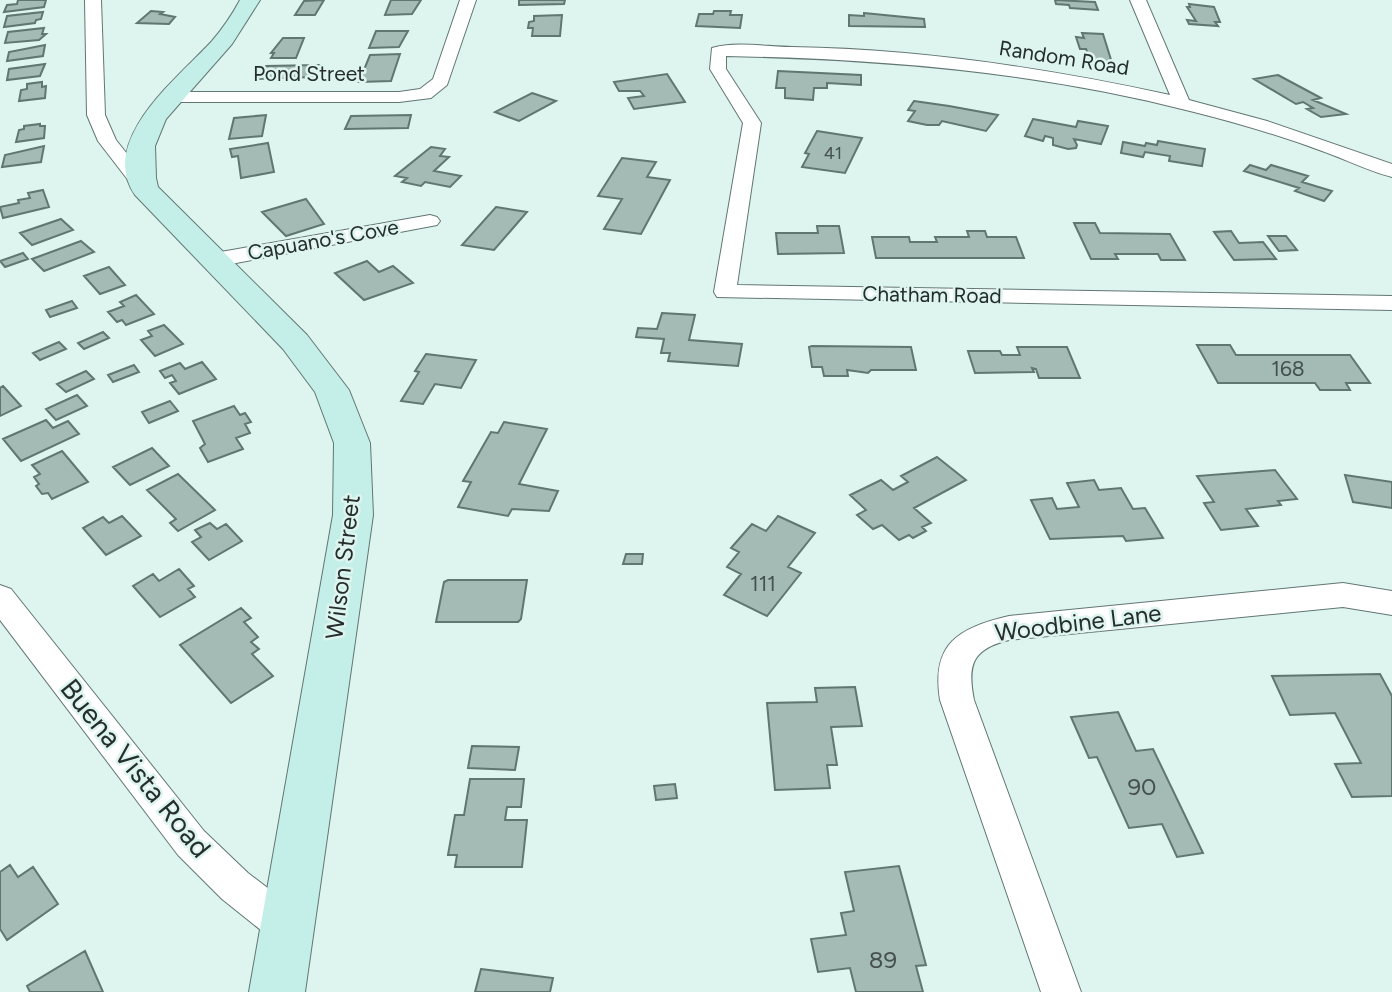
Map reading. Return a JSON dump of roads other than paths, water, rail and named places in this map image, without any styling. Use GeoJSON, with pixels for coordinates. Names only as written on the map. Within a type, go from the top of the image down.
{"type":"FeatureCollection","features":[{"type":"Feature","properties":{"kind":"main road"},"geometry":{"type":"LineString","coordinates":[[145,188],[140,165],[142,144],[158,113],[220,45],[240,19],[250,0]]}},
{"type":"Feature","properties":{"kind":"main road","name":"Wilson Street"},"geometry":{"type":"LineString","coordinates":[[145,188],[307,356],[332,390],[352,443],[353,515],[277,992]]}},
{"type":"Feature","properties":{"kind":"street"},"geometry":{"type":"LineString","coordinates":[[93,0],[96,115],[107,141],[145,188]]}},
{"type":"Feature","properties":{"kind":"street","name":"Pond Street"},"geometry":{"type":"LineString","coordinates":[[172,97],[408,97],[425,94],[440,81],[468,0]]}},
{"type":"Feature","properties":{"kind":"street"},"geometry":{"type":"LineString","coordinates":[[1138,0],[1181,101]]}},
{"type":"Feature","properties":{"kind":"street","name":"Random Road"},"geometry":{"type":"LineString","coordinates":[[718,51],[849,54],[961,64],[1181,101],[1265,125],[1392,172]]}},
{"type":"Feature","properties":{"kind":"street","name":"Chatham Road"},"geometry":{"type":"LineString","coordinates":[[718,51],[718,69],[751,123],[725,292],[1392,303]]}},
{"type":"Feature","properties":{"kind":"street","name":"Capuano's Cove"},"geometry":{"type":"LineString","coordinates":[[215,260],[430,221]]}},
{"type":"Feature","properties":{"kind":"street","name":"Woodbine Lane"},"geometry":{"type":"LineString","coordinates":[[1061,992],[957,701],[953,673],[964,648],[985,633],[1009,628],[1343,595],[1392,603]]}},
{"type":"Feature","properties":{"kind":"street","name":"Buena Vista Road"},"geometry":{"type":"LineString","coordinates":[[0,597],[191,843],[235,886],[286,926]]}}]}
